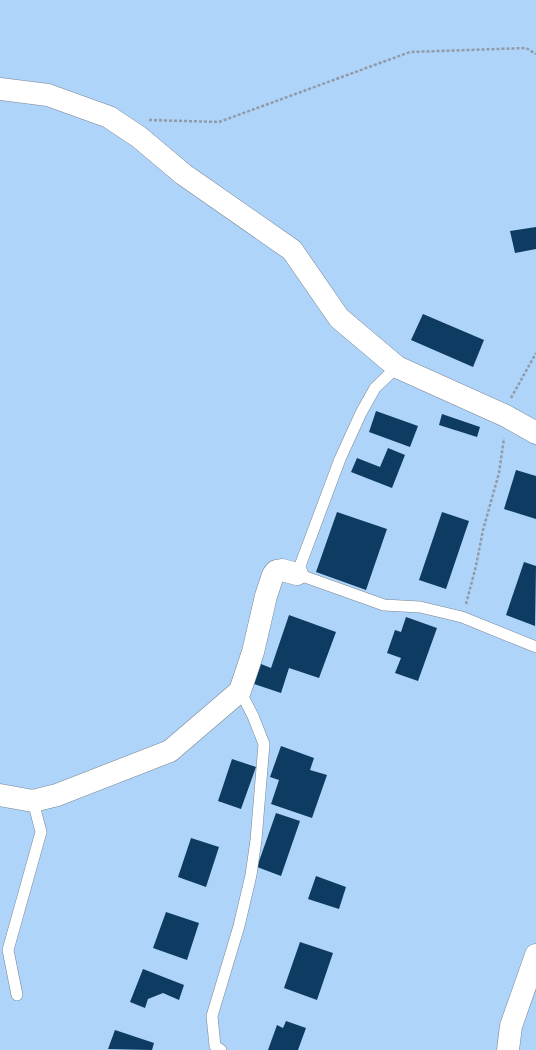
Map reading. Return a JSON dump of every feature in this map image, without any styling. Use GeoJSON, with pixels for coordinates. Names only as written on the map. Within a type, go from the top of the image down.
{"type":"FeatureCollection","features":[{"type":"Feature","properties":{"kind":"street"},"geometry":{"type":"LineString","coordinates":[[0,89],[48,95],[109,118],[139,137],[183,174],[292,250],[339,318],[397,367],[506,416],[536,433]]}},
{"type":"Feature","properties":{"kind":"street"},"geometry":{"type":"LineString","coordinates":[[0,795],[33,801],[57,795],[170,751],[240,691],[253,652],[266,596],[273,575],[276,571],[282,570],[297,574]]}},
{"type":"Feature","properties":{"kind":"street"},"geometry":{"type":"LineString","coordinates":[[508,1050],[511,1026],[536,955]]}},
{"type":"Feature","properties":{"kind":"lane"},"geometry":{"type":"LineString","coordinates":[[397,367],[375,388],[362,413],[340,459],[297,574],[384,605],[420,607],[462,617],[536,647]]}},
{"type":"Feature","properties":{"kind":"lane"},"geometry":{"type":"LineString","coordinates":[[221,1050],[215,1046],[212,1016],[239,926],[251,874],[256,840],[264,744],[253,716],[240,691]]}},
{"type":"Feature","properties":{"kind":"lane"},"geometry":{"type":"LineString","coordinates":[[17,995],[8,950],[41,832],[33,801]]}},
{"type":"Feature","properties":{"kind":"path"},"geometry":{"type":"LineString","coordinates":[[145,119],[219,122],[410,52],[526,48],[536,54]]}},
{"type":"Feature","properties":{"kind":"path"},"geometry":{"type":"LineString","coordinates":[[462,617],[476,566],[483,530],[499,473],[506,416],[511,397],[536,353]]}},
{"type":"Feature","properties":{"kind":"shaded area"},"geometry":{"type":"Polygon","coordinates":[[[0,0],[536,0],[536,1050],[0,1050],[0,0]]]}},
{"type":"Feature","properties":{"kind":"building"},"geometry":{"type":"Polygon","coordinates":[[[536,227],[536,249],[515,253],[510,231],[536,227]]]}},
{"type":"Feature","properties":{"kind":"building"},"geometry":{"type":"Polygon","coordinates":[[[423,314],[484,340],[473,367],[411,340],[423,314]]]}},
{"type":"Feature","properties":{"kind":"building"},"geometry":{"type":"Polygon","coordinates":[[[376,411],[418,426],[410,447],[369,432],[376,411]]]}},
{"type":"Feature","properties":{"kind":"building"},"geometry":{"type":"Polygon","coordinates":[[[442,414],[480,427],[477,437],[439,425],[442,414]]]}},
{"type":"Feature","properties":{"kind":"building"},"geometry":{"type":"Polygon","coordinates":[[[388,448],[405,455],[392,488],[351,472],[357,458],[380,467],[388,448]]]}},
{"type":"Feature","properties":{"kind":"building"},"geometry":{"type":"Polygon","coordinates":[[[516,470],[536,476],[536,519],[504,509],[516,470]]]}},
{"type":"Feature","properties":{"kind":"building"},"geometry":{"type":"Polygon","coordinates":[[[337,512],[387,529],[366,590],[316,572],[337,512]]]}},
{"type":"Feature","properties":{"kind":"building"},"geometry":{"type":"Polygon","coordinates":[[[442,512],[469,521],[446,589],[419,580],[442,512]]]}},
{"type":"Feature","properties":{"kind":"building"},"geometry":{"type":"Polygon","coordinates":[[[524,562],[536,566],[535,626],[506,615],[524,562]]]}},
{"type":"Feature","properties":{"kind":"building"},"geometry":{"type":"Polygon","coordinates":[[[289,615],[336,632],[319,678],[289,668],[281,693],[254,684],[261,664],[271,668],[289,615]]]}},
{"type":"Feature","properties":{"kind":"building"},"geometry":{"type":"Polygon","coordinates":[[[406,617],[437,628],[418,681],[395,673],[401,658],[387,653],[395,630],[401,632],[406,617]]]}},
{"type":"Feature","properties":{"kind":"building"},"geometry":{"type":"Polygon","coordinates":[[[281,746],[314,758],[310,770],[327,775],[312,818],[271,804],[279,780],[270,777],[281,746]]]}},
{"type":"Feature","properties":{"kind":"building"},"geometry":{"type":"Polygon","coordinates":[[[232,759],[256,767],[241,809],[218,801],[232,759]]]}},
{"type":"Feature","properties":{"kind":"building"},"geometry":{"type":"Polygon","coordinates":[[[276,813],[300,821],[281,876],[257,867],[276,813]]]}},
{"type":"Feature","properties":{"kind":"building"},"geometry":{"type":"Polygon","coordinates":[[[191,838],[219,847],[206,887],[178,877],[191,838]]]}},
{"type":"Feature","properties":{"kind":"building"},"geometry":{"type":"Polygon","coordinates":[[[316,876],[346,887],[339,909],[308,899],[316,876]]]}},
{"type":"Feature","properties":{"kind":"building"},"geometry":{"type":"Polygon","coordinates":[[[166,912],[199,923],[187,960],[153,948],[166,912]]]}},
{"type":"Feature","properties":{"kind":"building"},"geometry":{"type":"Polygon","coordinates":[[[300,942],[333,953],[317,1000],[284,988],[300,942]]]}},
{"type":"Feature","properties":{"kind":"building"},"geometry":{"type":"Polygon","coordinates":[[[143,969],[184,985],[179,1000],[163,993],[148,999],[145,1008],[130,1002],[143,969]]]}},
{"type":"Feature","properties":{"kind":"building"},"geometry":{"type":"Polygon","coordinates":[[[286,1021],[306,1028],[298,1050],[268,1050],[277,1025],[283,1028],[286,1021]]]}},
{"type":"Feature","properties":{"kind":"building"},"geometry":{"type":"Polygon","coordinates":[[[115,1030],[154,1043],[152,1050],[108,1049],[115,1030]]]}}]}
